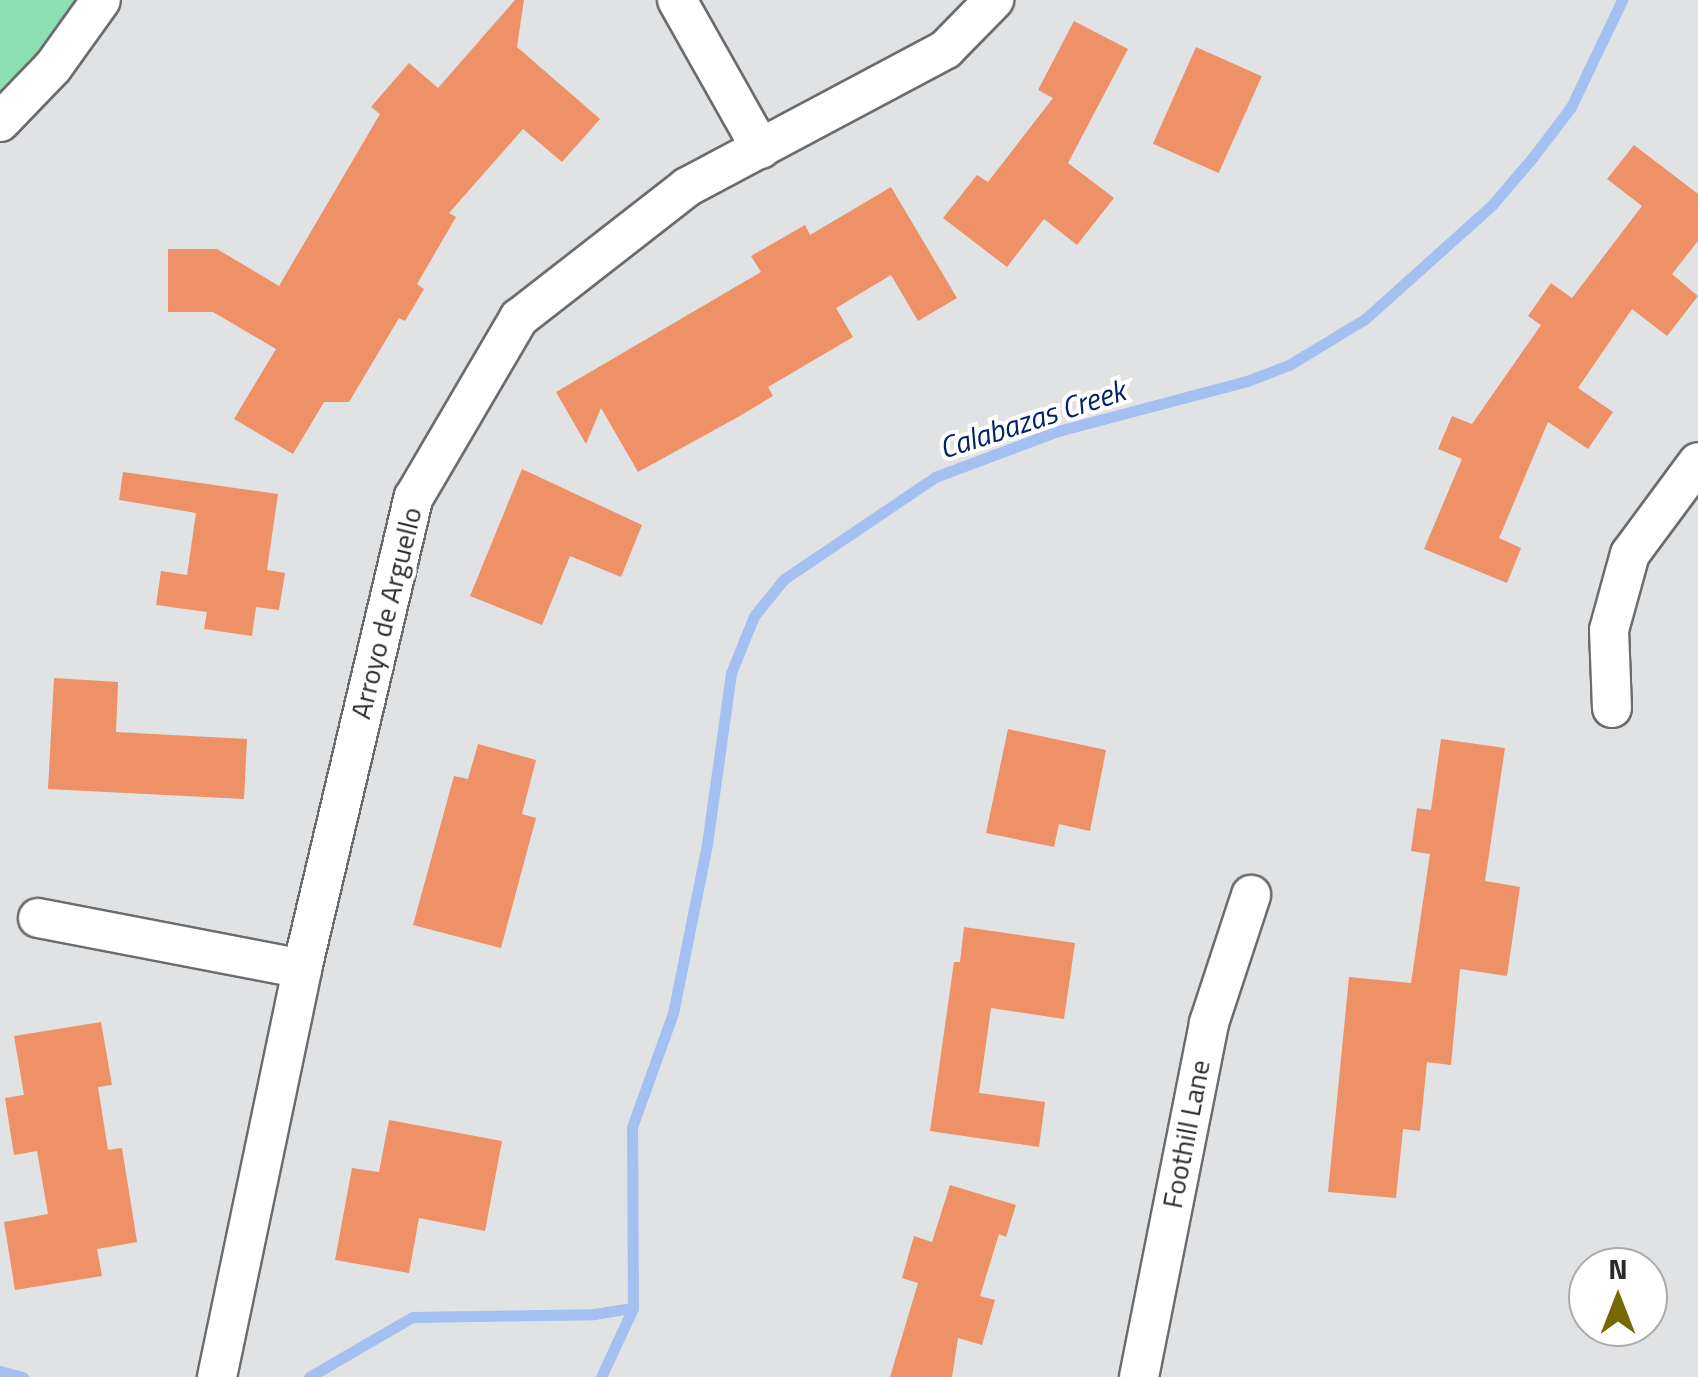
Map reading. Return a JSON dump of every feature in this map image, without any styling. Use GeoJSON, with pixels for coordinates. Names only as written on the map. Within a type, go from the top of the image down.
{"type":"FeatureCollection","features":[{"type":"Feature","properties":{"kind":"street"},"geometry":{"type":"LineString","coordinates":[[0,122],[53,67],[102,0]]}},
{"type":"Feature","properties":{"kind":"street"},"geometry":{"type":"LineString","coordinates":[[676,0],[762,149]]}},
{"type":"Feature","properties":{"kind":"street","name":"Arroyo de Arguello"},"geometry":{"type":"LineString","coordinates":[[217,1377],[302,969],[414,497],[518,318],[687,187],[946,49],[994,0]]}},
{"type":"Feature","properties":{"kind":"street"},"geometry":{"type":"LineString","coordinates":[[1612,708],[1608,630],[1630,554],[1698,462]]}},
{"type":"Feature","properties":{"kind":"street","name":"Foothill Lane"},"geometry":{"type":"LineString","coordinates":[[1140,1377],[1209,1023],[1251,895]]}},
{"type":"Feature","properties":{"kind":"street"},"geometry":{"type":"LineString","coordinates":[[38,918],[302,969]]}},
{"type":"Feature","properties":{"kind":"green space"},"geometry":{"type":"Polygon","coordinates":[[[0,0],[80,0],[39,55],[0,97],[0,0]]]}},
{"type":"Feature","properties":{"kind":"building"},"geometry":{"type":"Polygon","coordinates":[[[515,0],[524,0],[517,47],[600,119],[562,162],[523,129],[449,213],[456,217],[417,284],[424,289],[405,321],[399,318],[349,402],[324,402],[293,454],[234,419],[276,349],[213,312],[168,312],[168,249],[217,249],[279,286],[380,114],[371,107],[409,63],[438,88],[515,0]]]}},
{"type":"Feature","properties":{"kind":"building"},"geometry":{"type":"Polygon","coordinates":[[[1074,21],[1128,49],[1068,163],[1114,198],[1077,245],[1044,219],[1007,267],[943,218],[977,175],[988,182],[1053,98],[1038,90],[1074,21]]]}},
{"type":"Feature","properties":{"kind":"building"},"geometry":{"type":"Polygon","coordinates":[[[1196,47],[1262,76],[1219,173],[1153,144],[1196,47]]]}},
{"type":"Feature","properties":{"kind":"building"},"geometry":{"type":"Polygon","coordinates":[[[1634,145],[1698,194],[1698,241],[1672,274],[1698,296],[1667,336],[1632,309],[1578,388],[1613,412],[1588,449],[1548,422],[1499,538],[1521,548],[1507,583],[1424,549],[1462,459],[1438,449],[1452,416],[1472,424],[1541,325],[1528,316],[1551,283],[1572,298],[1642,206],[1607,179],[1634,145]]]}},
{"type":"Feature","properties":{"kind":"building"},"geometry":{"type":"Polygon","coordinates":[[[891,187],[957,298],[918,321],[891,275],[836,308],[853,337],[768,387],[773,396],[738,417],[638,472],[601,408],[586,444],[556,392],[761,272],[751,256],[805,225],[810,235],[891,187]]]}},
{"type":"Feature","properties":{"kind":"building"},"geometry":{"type":"Polygon","coordinates":[[[522,469],[642,525],[621,577],[570,556],[542,625],[470,596],[522,469]]]}},
{"type":"Feature","properties":{"kind":"building"},"geometry":{"type":"Polygon","coordinates":[[[123,472],[278,494],[267,570],[285,573],[279,610],[256,607],[252,636],[204,629],[207,612],[156,605],[161,571],[187,575],[196,513],[119,500],[123,472]]]}},
{"type":"Feature","properties":{"kind":"building"},"geometry":{"type":"Polygon","coordinates":[[[54,678],[118,682],[116,732],[247,739],[244,799],[48,789],[54,678]]]}},
{"type":"Feature","properties":{"kind":"building"},"geometry":{"type":"Polygon","coordinates":[[[1008,729],[1106,750],[1090,831],[1059,824],[1054,847],[986,833],[1008,729]]]}},
{"type":"Feature","properties":{"kind":"building"},"geometry":{"type":"Polygon","coordinates":[[[1441,739],[1505,748],[1485,881],[1520,887],[1507,976],[1460,969],[1451,1065],[1427,1062],[1420,1131],[1403,1129],[1396,1198],[1328,1192],[1349,977],[1411,983],[1430,854],[1411,851],[1417,808],[1431,810],[1441,739]]]}},
{"type":"Feature","properties":{"kind":"building"},"geometry":{"type":"Polygon","coordinates":[[[478,744],[536,760],[522,814],[536,818],[501,948],[413,925],[454,776],[468,779],[478,744]]]}},
{"type":"Feature","properties":{"kind":"building"},"geometry":{"type":"Polygon","coordinates":[[[964,927],[1075,943],[1064,1019],[991,1008],[979,1093],[1045,1102],[1039,1147],[930,1131],[954,962],[960,962],[964,927]]]}},
{"type":"Feature","properties":{"kind":"building"},"geometry":{"type":"Polygon","coordinates":[[[101,1022],[112,1085],[98,1087],[108,1150],[122,1148],[137,1242],[97,1249],[102,1276],[15,1290],[4,1222],[48,1214],[37,1151],[14,1155],[5,1098],[24,1095],[14,1036],[101,1022]]]}},
{"type":"Feature","properties":{"kind":"building"},"geometry":{"type":"Polygon","coordinates":[[[389,1120],[502,1141],[485,1231],[419,1218],[409,1273],[335,1260],[352,1168],[379,1172],[389,1120]]]}},
{"type":"Feature","properties":{"kind":"building"},"geometry":{"type":"Polygon","coordinates":[[[950,1185],[1016,1205],[1006,1237],[999,1234],[980,1296],[995,1300],[982,1345],[958,1338],[952,1377],[890,1377],[918,1283],[902,1278],[914,1236],[932,1242],[950,1185]]]}},
{"type":"Feature","properties":{"kind":"waterway","name":"Calabazas Creek"},"geometry":{"type":"LineString","coordinates":[[601,1377],[633,1308],[632,1127],[673,1013],[707,844],[731,673],[754,616],[784,579],[935,477],[1058,431],[1247,381],[1289,365],[1365,319],[1492,205],[1533,157],[1571,107],[1622,0]]}},
{"type":"Feature","properties":{"kind":"waterway"},"geometry":{"type":"LineString","coordinates":[[309,1377],[412,1317],[594,1314],[633,1308]]}},
{"type":"Feature","properties":{"kind":"waterway"},"geometry":{"type":"LineString","coordinates":[[0,1371],[23,1377]]}}]}
